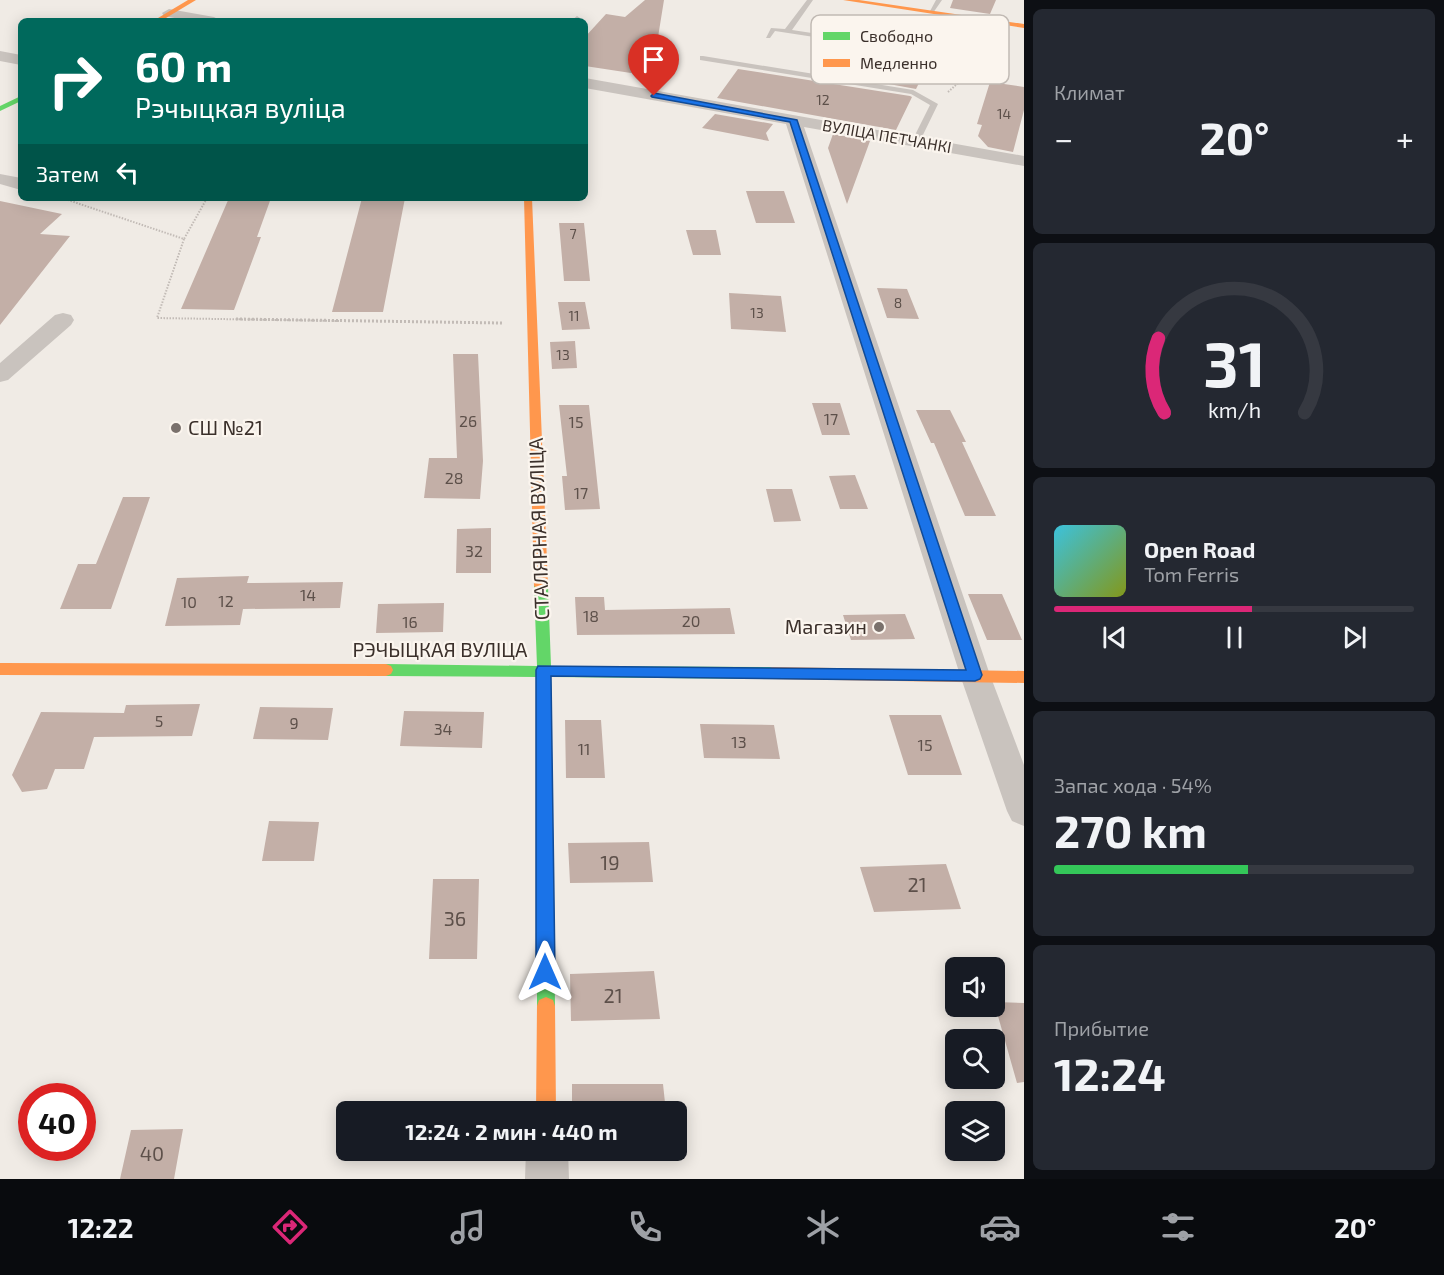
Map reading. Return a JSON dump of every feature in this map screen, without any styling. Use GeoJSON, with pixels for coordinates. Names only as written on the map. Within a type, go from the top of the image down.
{"type":"FeatureCollection","features":[{"type":"Feature","properties":{"kind":"street"},"geometry":{"type":"LineString","coordinates":[[162,17],[193,0]]}},
{"type":"Feature","properties":{"kind":"street"},"geometry":{"type":"LineString","coordinates":[[846,0],[952,15]]}},
{"type":"Feature","properties":{"kind":"street"},"geometry":{"type":"LineString","coordinates":[[1009,23],[1024,26]]}},
{"type":"Feature","properties":{"kind":"street"},"geometry":{"type":"LineString","coordinates":[[0,56],[18,59]]}},
{"type":"Feature","properties":{"kind":"street","name":"ВУЛІЦА ПЕТЧАНКІ"},"geometry":{"type":"LineString","coordinates":[[588,85],[1018,159]]}},
{"type":"Feature","properties":{"kind":"street"},"geometry":{"type":"LineString","coordinates":[[0,109],[18,100]]}},
{"type":"Feature","properties":{"kind":"street"},"geometry":{"type":"LineString","coordinates":[[793,120],[975,675],[1024,811]]}},
{"type":"Feature","properties":{"kind":"street","name":"СТАЛЯРНАЯ ВУЛІЦА"},"geometry":{"type":"LineString","coordinates":[[528,201],[544,670],[546,1101]]}},
{"type":"Feature","properties":{"kind":"street"},"geometry":{"type":"LineString","coordinates":[[0,375],[63,320]]}},
{"type":"Feature","properties":{"kind":"street","name":"РЭЧЫЦКАЯ ВУЛІЦА"},"geometry":{"type":"LineString","coordinates":[[0,669],[544,670],[1024,677]]}},
{"type":"Feature","properties":{"kind":"street"},"geometry":{"type":"LineString","coordinates":[[546,1161],[547,1179]]}},
{"type":"Feature","properties":{"kind":"lane"},"geometry":{"type":"LineString","coordinates":[[787,31],[810,0]]}},
{"type":"Feature","properties":{"kind":"lane"},"geometry":{"type":"LineString","coordinates":[[931,12],[939,0]]}},
{"type":"Feature","properties":{"kind":"lane"},"geometry":{"type":"LineString","coordinates":[[768,37],[773,29],[811,35]]}},
{"type":"Feature","properties":{"kind":"lane"},"geometry":{"type":"LineString","coordinates":[[703,58],[811,75]]}},
{"type":"Feature","properties":{"kind":"lane"},"geometry":{"type":"LineString","coordinates":[[864,84],[913,92],[934,104],[916,141]]}},
{"type":"Feature","properties":{"kind":"path"},"geometry":{"type":"LineString","coordinates":[[934,104],[957,84]]}},
{"type":"Feature","properties":{"kind":"path"},"geometry":{"type":"LineString","coordinates":[[71,201],[184,239]]}},
{"type":"Feature","properties":{"kind":"path"},"geometry":{"type":"LineString","coordinates":[[205,201],[184,239],[157,318],[532,323]]}},
{"type":"Feature","properties":{"kind":"building"},"geometry":{"type":"Polygon","coordinates":[[[645,0],[664,0],[654,62],[644,75],[588,66],[588,34],[606,14],[625,17],[645,0]]]}},
{"type":"Feature","properties":{"kind":"building"},"geometry":{"type":"Polygon","coordinates":[[[953,0],[996,0],[990,14],[950,8],[953,0]]]}},
{"type":"Feature","properties":{"kind":"building"},"geometry":{"type":"Polygon","coordinates":[[[738,69],[811,80],[811,84],[834,84],[912,97],[896,130],[717,98],[738,69]]]}},
{"type":"Feature","properties":{"kind":"building"},"geometry":{"type":"Polygon","coordinates":[[[889,84],[918,84],[916,89],[889,84]]]}},
{"type":"Feature","properties":{"kind":"building"},"geometry":{"type":"Polygon","coordinates":[[[989,84],[1024,87],[1024,110],[1013,152],[988,147],[978,136],[982,125],[977,124],[989,84]]]}},
{"type":"Feature","properties":{"kind":"building"},"geometry":{"type":"Polygon","coordinates":[[[715,114],[773,124],[766,133],[769,141],[702,128],[715,114]]]}},
{"type":"Feature","properties":{"kind":"building"},"geometry":{"type":"Polygon","coordinates":[[[833,134],[870,141],[847,204],[828,148],[833,134]]]}},
{"type":"Feature","properties":{"kind":"building"},"geometry":{"type":"Polygon","coordinates":[[[746,191],[784,191],[795,223],[756,223],[746,191]]]}},
{"type":"Feature","properties":{"kind":"building"},"geometry":{"type":"Polygon","coordinates":[[[0,201],[62,214],[40,234],[70,236],[0,325],[0,201]]]}},
{"type":"Feature","properties":{"kind":"building"},"geometry":{"type":"Polygon","coordinates":[[[228,201],[270,201],[257,237],[261,237],[234,310],[181,309],[228,201]]]}},
{"type":"Feature","properties":{"kind":"building"},"geometry":{"type":"Polygon","coordinates":[[[361,201],[404,201],[383,312],[332,312],[361,201]]]}},
{"type":"Feature","properties":{"kind":"building"},"geometry":{"type":"Polygon","coordinates":[[[559,223],[584,223],[590,281],[564,281],[559,223]]]}},
{"type":"Feature","properties":{"kind":"building"},"geometry":{"type":"Polygon","coordinates":[[[686,230],[716,230],[721,255],[693,255],[686,230]]]}},
{"type":"Feature","properties":{"kind":"building"},"geometry":{"type":"Polygon","coordinates":[[[877,288],[907,289],[919,319],[887,318],[877,288]]]}},
{"type":"Feature","properties":{"kind":"building"},"geometry":{"type":"Polygon","coordinates":[[[729,293],[781,296],[786,332],[731,329],[729,293]]]}},
{"type":"Feature","properties":{"kind":"building"},"geometry":{"type":"Polygon","coordinates":[[[558,302],[585,302],[590,329],[562,330],[558,302]]]}},
{"type":"Feature","properties":{"kind":"building"},"geometry":{"type":"Polygon","coordinates":[[[575,341],[577,368],[552,369],[550,342],[575,341]]]}},
{"type":"Feature","properties":{"kind":"building"},"geometry":{"type":"Polygon","coordinates":[[[453,354],[478,354],[483,461],[480,499],[424,498],[429,458],[457,458],[453,354]]]}},
{"type":"Feature","properties":{"kind":"building"},"geometry":{"type":"Polygon","coordinates":[[[812,403],[840,403],[850,435],[822,435],[812,403]]]}},
{"type":"Feature","properties":{"kind":"building"},"geometry":{"type":"Polygon","coordinates":[[[559,405],[589,405],[600,509],[565,510],[562,476],[567,476],[559,405]]]}},
{"type":"Feature","properties":{"kind":"building"},"geometry":{"type":"Polygon","coordinates":[[[916,410],[950,410],[966,442],[962,442],[996,516],[965,516],[934,443],[931,443],[916,410]]]}},
{"type":"Feature","properties":{"kind":"building"},"geometry":{"type":"Polygon","coordinates":[[[855,475],[868,509],[840,509],[829,476],[855,475]]]}},
{"type":"Feature","properties":{"kind":"building"},"geometry":{"type":"Polygon","coordinates":[[[766,489],[792,489],[801,521],[774,522],[766,489]]]}},
{"type":"Feature","properties":{"kind":"building"},"geometry":{"type":"Polygon","coordinates":[[[123,497],[150,497],[111,609],[60,609],[78,564],[96,564],[123,497]]]}},
{"type":"Feature","properties":{"kind":"building"},"geometry":{"type":"Polygon","coordinates":[[[491,528],[491,573],[456,573],[457,529],[491,528]]]}},
{"type":"Feature","properties":{"kind":"building"},"geometry":{"type":"Polygon","coordinates":[[[249,576],[247,583],[343,582],[340,608],[243,609],[240,625],[165,626],[177,578],[249,576]]]}},
{"type":"Feature","properties":{"kind":"building"},"geometry":{"type":"Polygon","coordinates":[[[968,594],[1002,594],[1022,640],[987,640],[968,594]]]}},
{"type":"Feature","properties":{"kind":"building"},"geometry":{"type":"Polygon","coordinates":[[[575,597],[604,597],[605,610],[730,608],[735,634],[577,635],[575,597]]]}},
{"type":"Feature","properties":{"kind":"building"},"geometry":{"type":"Polygon","coordinates":[[[444,603],[443,632],[376,633],[378,604],[444,603]]]}},
{"type":"Feature","properties":{"kind":"building","name":"Магазин"},"geometry":{"type":"Polygon","coordinates":[[[905,614],[915,639],[851,640],[843,615],[905,614]]]}},
{"type":"Feature","properties":{"kind":"building"},"geometry":{"type":"Polygon","coordinates":[[[200,704],[192,736],[94,737],[84,769],[55,769],[47,789],[22,792],[12,775],[41,712],[124,713],[126,705],[200,704]]]}},
{"type":"Feature","properties":{"kind":"building"},"geometry":{"type":"Polygon","coordinates":[[[260,707],[333,708],[328,740],[253,739],[260,707]]]}},
{"type":"Feature","properties":{"kind":"building"},"geometry":{"type":"Polygon","coordinates":[[[404,711],[484,712],[482,748],[400,746],[404,711]]]}},
{"type":"Feature","properties":{"kind":"building"},"geometry":{"type":"Polygon","coordinates":[[[889,715],[941,715],[962,775],[908,775],[889,715]]]}},
{"type":"Feature","properties":{"kind":"building"},"geometry":{"type":"Polygon","coordinates":[[[565,720],[601,720],[605,778],[566,778],[565,720]]]}},
{"type":"Feature","properties":{"kind":"building"},"geometry":{"type":"Polygon","coordinates":[[[700,724],[774,725],[780,759],[704,758],[700,724]]]}},
{"type":"Feature","properties":{"kind":"building"},"geometry":{"type":"Polygon","coordinates":[[[269,821],[319,822],[314,861],[262,861],[269,821]]]}},
{"type":"Feature","properties":{"kind":"building"},"geometry":{"type":"Polygon","coordinates":[[[649,842],[653,882],[570,883],[568,843],[649,842]]]}},
{"type":"Feature","properties":{"kind":"building"},"geometry":{"type":"Polygon","coordinates":[[[946,864],[961,909],[874,912],[860,867],[946,864]]]}},
{"type":"Feature","properties":{"kind":"building"},"geometry":{"type":"Polygon","coordinates":[[[433,879],[479,879],[477,959],[429,959],[433,879]]]}},
{"type":"Feature","properties":{"kind":"building"},"geometry":{"type":"Polygon","coordinates":[[[654,971],[660,1019],[571,1021],[570,974],[654,971]]]}},
{"type":"Feature","properties":{"kind":"building"},"geometry":{"type":"Polygon","coordinates":[[[1005,1002],[1024,1003],[1024,1082],[1017,1083],[1005,1041],[1005,1029],[1002,1029],[998,1017],[1005,1017],[1005,1002]]]}},
{"type":"Feature","properties":{"kind":"building"},"geometry":{"type":"Polygon","coordinates":[[[572,1084],[663,1084],[665,1101],[572,1101],[572,1084]]]}},
{"type":"Feature","properties":{"kind":"building"},"geometry":{"type":"Polygon","coordinates":[[[183,1129],[174,1179],[120,1179],[131,1130],[183,1129]]]}},
{"type":"Feature","properties":{"kind":"traffic: fast"},"geometry":{"type":"LineString","coordinates":[[0,109],[18,100]]}},
{"type":"Feature","properties":{"kind":"traffic: fast"},"geometry":{"type":"LineString","coordinates":[[541,586],[544,670],[546,1006]]}},
{"type":"Feature","properties":{"kind":"traffic: fast"},"geometry":{"type":"LineString","coordinates":[[386,670],[772,673]]}},
{"type":"Feature","properties":{"kind":"traffic: slow"},"geometry":{"type":"LineString","coordinates":[[161,18],[193,0]]}},
{"type":"Feature","properties":{"kind":"traffic: slow"},"geometry":{"type":"LineString","coordinates":[[846,0],[949,15]]}},
{"type":"Feature","properties":{"kind":"traffic: slow"},"geometry":{"type":"LineString","coordinates":[[1009,24],[1024,26]]}},
{"type":"Feature","properties":{"kind":"traffic: slow"},"geometry":{"type":"LineString","coordinates":[[528,201],[541,586]]}},
{"type":"Feature","properties":{"kind":"traffic: slow"},"geometry":{"type":"LineString","coordinates":[[0,669],[386,670]]}},
{"type":"Feature","properties":{"kind":"traffic: slow"},"geometry":{"type":"LineString","coordinates":[[772,673],[1024,677]]}},
{"type":"Feature","properties":{"kind":"traffic: slow"},"geometry":{"type":"LineString","coordinates":[[546,1006],[546,1101]]}},
{"type":"Feature","properties":{"kind":"place","name":"СШ №21"},"geometry":{"type":"Point","coordinates":[176,428]}},
{"type":"Feature","properties":{"kind":"place","name":"Магазин"},"geometry":{"type":"Point","coordinates":[879,627]}},
{"type":"Feature","properties":{"kind":"route"},"geometry":{"type":"LineString","coordinates":[[545,972],[544,670],[975,675],[793,120],[654,96]]}}]}
